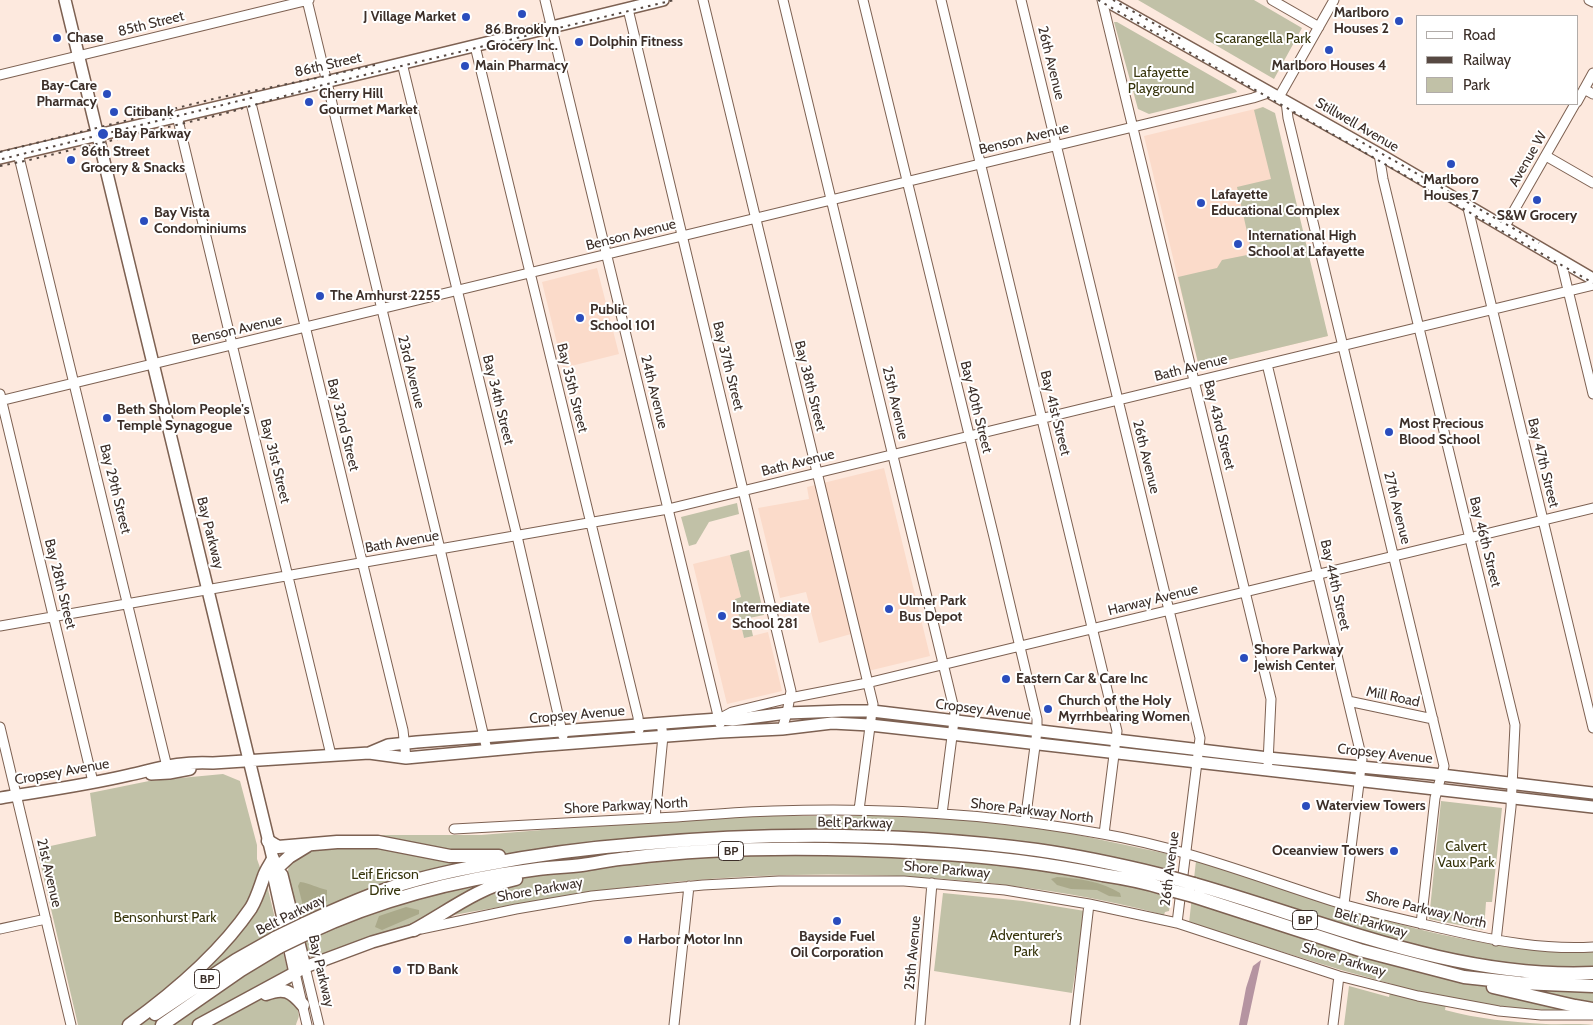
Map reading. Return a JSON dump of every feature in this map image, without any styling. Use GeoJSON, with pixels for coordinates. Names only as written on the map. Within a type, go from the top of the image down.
{"type":"FeatureCollection","features":[{"type":"Feature","properties":{"kind":"highway","name":"Belt Parkway"},"geometry":{"type":"LineString","coordinates":[[141,1025],[228,965],[306,928],[360,899],[403,884],[456,870],[584,848],[716,838],[845,836],[950,841],[1040,850],[1121,866],[1193,890],[1444,958],[1514,969],[1593,973]]}},
{"type":"Feature","properties":{"kind":"highway"},"geometry":{"type":"LineString","coordinates":[[268,841],[278,847],[378,842],[450,856],[473,857],[584,848]]}},
{"type":"Feature","properties":{"kind":"highway"},"geometry":{"type":"LineString","coordinates":[[129,1025],[193,972],[226,939],[252,907],[264,875],[275,864],[312,844]]}},
{"type":"Feature","properties":{"kind":"highway","name":"Belt Parkway"},"geometry":{"type":"LineString","coordinates":[[306,928],[402,897],[446,886],[538,869],[628,858],[721,851],[768,849],[955,854],[1036,863],[1104,875],[1163,881]]}},
{"type":"Feature","properties":{"kind":"highway"},"geometry":{"type":"LineString","coordinates":[[414,930],[470,896],[491,887],[509,881],[580,865]]}},
{"type":"Feature","properties":{"kind":"highway","name":"Belt Parkway"},"geometry":{"type":"LineString","coordinates":[[1193,890],[1360,950],[1464,976],[1520,983],[1593,986]]}},
{"type":"Feature","properties":{"kind":"highway","name":"Belt Parkway"},"geometry":{"type":"LineString","coordinates":[[162,1025],[234,975],[277,942]]}},
{"type":"Feature","properties":{"kind":"highway"},"geometry":{"type":"LineString","coordinates":[[199,1025],[300,970]]}},
{"type":"Feature","properties":{"kind":"highway"},"geometry":{"type":"LineString","coordinates":[[1464,976],[1492,986],[1593,1009]]}},
{"type":"Feature","properties":{"kind":"highway"},"geometry":{"type":"LineString","coordinates":[[236,1006],[276,990],[292,994],[303,1005]]}},
{"type":"Feature","properties":{"kind":"main road","name":"Bay Parkway"},"geometry":{"type":"LineString","coordinates":[[65,0],[250,760],[268,841],[275,864],[282,875],[300,970]]}},
{"type":"Feature","properties":{"kind":"main road","name":"86th Street"},"geometry":{"type":"LineString","coordinates":[[0,158],[663,0]]}},
{"type":"Feature","properties":{"kind":"main road","name":"Stillwell Avenue"},"geometry":{"type":"LineString","coordinates":[[1103,0],[1467,204],[1504,228],[1593,279]]}},
{"type":"Feature","properties":{"kind":"main road","name":"Cropsey Avenue"},"geometry":{"type":"LineString","coordinates":[[0,798],[168,769],[193,762],[370,753],[406,758],[487,750],[638,725],[719,719],[732,720],[787,713],[842,711],[872,711],[1268,758],[1443,775],[1593,793]]}},
{"type":"Feature","properties":{"kind":"main road","name":"Cropsey Avenue"},"geometry":{"type":"LineString","coordinates":[[370,753],[388,745],[484,737],[640,738],[782,729],[832,723],[952,734],[1593,807]]}},
{"type":"Feature","properties":{"kind":"main road","name":"Shore Parkway"},"geometry":{"type":"LineString","coordinates":[[300,970],[372,942],[414,930]]}},
{"type":"Feature","properties":{"kind":"street","name":"85th Street"},"geometry":{"type":"LineString","coordinates":[[0,75],[307,0]]}},
{"type":"Feature","properties":{"kind":"street","name":"23rd Avenue"},"geometry":{"type":"LineString","coordinates":[[307,0],[487,750]]}},
{"type":"Feature","properties":{"kind":"street","name":"24th Avenue"},"geometry":{"type":"LineString","coordinates":[[545,0],[719,719],[720,732]]}},
{"type":"Feature","properties":{"kind":"street","name":"Bay 38th Street"},"geometry":{"type":"LineString","coordinates":[[703,0],[872,704],[859,810]]}},
{"type":"Feature","properties":{"kind":"street","name":"25th Avenue"},"geometry":{"type":"LineString","coordinates":[[783,0],[955,713],[942,814]]}},
{"type":"Feature","properties":{"kind":"street","name":"Bay 40th Street"},"geometry":{"type":"LineString","coordinates":[[863,0],[1037,719],[1025,822]]}},
{"type":"Feature","properties":{"kind":"street","name":"Bay 41st Street"},"geometry":{"type":"LineString","coordinates":[[940,0],[1117,731],[1104,834]]}},
{"type":"Feature","properties":{"kind":"street","name":"26th Avenue"},"geometry":{"type":"LineString","coordinates":[[1021,0],[1200,738],[1177,923]]}},
{"type":"Feature","properties":{"kind":"street","name":"Bay 43rd Street"},"geometry":{"type":"LineString","coordinates":[[1103,0],[1271,699],[1267,771]]}},
{"type":"Feature","properties":{"kind":"street"},"geometry":{"type":"LineString","coordinates":[[1272,0],[1319,27]]}},
{"type":"Feature","properties":{"kind":"street"},"geometry":{"type":"LineString","coordinates":[[1277,97],[1334,0]]}},
{"type":"Feature","properties":{"kind":"street"},"geometry":{"type":"LineString","coordinates":[[1589,0],[1593,2]]}},
{"type":"Feature","properties":{"kind":"street","name":"Bay 37th Street"},"geometry":{"type":"LineString","coordinates":[[628,9],[792,691],[782,729]]}},
{"type":"Feature","properties":{"kind":"street","name":"Bay 35th Street"},"geometry":{"type":"LineString","coordinates":[[475,46],[638,718],[640,738]]}},
{"type":"Feature","properties":{"kind":"street","name":"Bay 34th Street"},"geometry":{"type":"LineString","coordinates":[[402,63],[517,536],[563,738]]}},
{"type":"Feature","properties":{"kind":"street","name":"Avenue W"},"geometry":{"type":"LineString","coordinates":[[1578,100],[1593,73]]}},
{"type":"Feature","properties":{"kind":"street"},"geometry":{"type":"LineString","coordinates":[[1584,89],[1593,94]]}},
{"type":"Feature","properties":{"kind":"street","name":"Benson Avenue"},"geometry":{"type":"LineString","coordinates":[[1,399],[75,383],[1253,98],[1277,97]]}},
{"type":"Feature","properties":{"kind":"street","name":"27th Avenue"},"geometry":{"type":"LineString","coordinates":[[1277,97],[1288,118],[1444,766],[1435,798],[1421,924]]}},
{"type":"Feature","properties":{"kind":"street","name":"Bay 32nd Street"},"geometry":{"type":"LineString","coordinates":[[250,99],[403,730],[406,758]]}},
{"type":"Feature","properties":{"kind":"street","name":"Avenue W"},"geometry":{"type":"LineString","coordinates":[[1504,228],[1575,105]]}},
{"type":"Feature","properties":{"kind":"street","name":"Bay 31st Street"},"geometry":{"type":"LineString","coordinates":[[177,116],[331,755]]}},
{"type":"Feature","properties":{"kind":"street","name":"Bay 29th Street"},"geometry":{"type":"LineString","coordinates":[[18,153],[168,769]]}},
{"type":"Feature","properties":{"kind":"street","name":"Bay 46th Street"},"geometry":{"type":"LineString","coordinates":[[1379,154],[1383,179],[1515,725],[1512,798],[1496,941]]}},
{"type":"Feature","properties":{"kind":"street"},"geometry":{"type":"LineString","coordinates":[[1546,156],[1593,183]]}},
{"type":"Feature","properties":{"kind":"street","name":"Bay 47th Street"},"geometry":{"type":"LineString","coordinates":[[1467,204],[1593,728]]}},
{"type":"Feature","properties":{"kind":"street"},"geometry":{"type":"LineString","coordinates":[[1561,260],[1593,394]]}},
{"type":"Feature","properties":{"kind":"street","name":"Bath Avenue"},"geometry":{"type":"LineString","coordinates":[[0,626],[668,508],[1593,285]]}},
{"type":"Feature","properties":{"kind":"street","name":"Bay 44th Street"},"geometry":{"type":"LineString","coordinates":[[1267,364],[1362,759],[1344,904]]}},
{"type":"Feature","properties":{"kind":"street","name":"Bay 28th Street"},"geometry":{"type":"LineString","coordinates":[[1,399],[93,782]]}},
{"type":"Feature","properties":{"kind":"street","name":"Harway Avenue"},"geometry":{"type":"LineString","coordinates":[[719,719],[732,712],[944,665],[1593,508]]}},
{"type":"Feature","properties":{"kind":"street","name":"Mill Road"},"geometry":{"type":"LineString","coordinates":[[1348,701],[1433,720]]}},
{"type":"Feature","properties":{"kind":"street"},"geometry":{"type":"LineString","coordinates":[[655,818],[663,736],[660,723]]}},
{"type":"Feature","properties":{"kind":"street","name":"21st Avenue"},"geometry":{"type":"LineString","coordinates":[[0,727],[71,1025]]}},
{"type":"Feature","properties":{"kind":"street","name":"Shore Parkway North"},"geometry":{"type":"LineString","coordinates":[[454,829],[772,810],[859,810],[942,814],[1025,822],[1104,834],[1186,853],[1344,904],[1496,941],[1593,947]]}},
{"type":"Feature","properties":{"kind":"street","name":"Shore Parkway"},"geometry":{"type":"LineString","coordinates":[[414,930],[592,896],[689,886],[779,881],[856,880],[932,883],[1006,890],[1089,904],[1177,923],[1339,976],[1394,991],[1479,1008],[1541,1015],[1593,1015]]}},
{"type":"Feature","properties":{"kind":"street","name":"25th Avenue"},"geometry":{"type":"LineString","coordinates":[[920,1025],[932,883]]}},
{"type":"Feature","properties":{"kind":"street"},"geometry":{"type":"LineString","coordinates":[[674,1025],[689,886]]}},
{"type":"Feature","properties":{"kind":"street"},"geometry":{"type":"LineString","coordinates":[[1075,1025],[1089,904]]}},
{"type":"Feature","properties":{"kind":"street"},"geometry":{"type":"LineString","coordinates":[[0,929],[46,918]]}},
{"type":"Feature","properties":{"kind":"street","name":"Bay Parkway"},"geometry":{"type":"LineString","coordinates":[[300,970],[307,1025]]}},
{"type":"Feature","properties":{"kind":"street","name":"Bay Parkway"},"geometry":{"type":"LineString","coordinates":[[300,970],[318,1025]]}},
{"type":"Feature","properties":{"kind":"street"},"geometry":{"type":"LineString","coordinates":[[1333,1025],[1339,976]]}},
{"type":"Feature","properties":{"kind":"shaded area","name":"International High School at Lafayette"},"geometry":{"type":"Polygon","coordinates":[[[1263,107],[1328,336],[1199,367],[1144,136],[1263,107]]]}},
{"type":"Feature","properties":{"kind":"shaded area","name":"Public School 101"},"geometry":{"type":"Polygon","coordinates":[[[597,268],[619,354],[563,368],[542,282],[597,268]]]}},
{"type":"Feature","properties":{"kind":"shaded area"},"geometry":{"type":"Polygon","coordinates":[[[884,468],[930,656],[860,673],[851,634],[819,643],[806,592],[780,598],[758,508],[809,499],[807,487],[884,468]]]}},
{"type":"Feature","properties":{"kind":"shaded area","name":"Intermediate School 281"},"geometry":{"type":"Polygon","coordinates":[[[730,555],[741,597],[735,599],[744,638],[768,632],[782,691],[727,704],[693,564],[730,555]]]}},
{"type":"Feature","properties":{"kind":"shaded area"},"geometry":{"type":"Polygon","coordinates":[[[1261,960],[1247,1025],[1239,1025],[1246,988],[1253,966],[1261,960]]]}},
{"type":"Feature","properties":{"kind":"green space","name":"Scarangella Park"},"geometry":{"type":"Polygon","coordinates":[[[1138,0],[1254,0],[1302,28],[1274,79],[1138,0]]]}},
{"type":"Feature","properties":{"kind":"green space","name":"Lafayette Playground"},"geometry":{"type":"Polygon","coordinates":[[[1114,22],[1237,92],[1149,114],[1138,109],[1114,22]]]}},
{"type":"Feature","properties":{"kind":"green space"},"geometry":{"type":"Polygon","coordinates":[[[1263,107],[1275,113],[1328,336],[1199,367],[1178,277],[1217,268],[1222,260],[1252,254],[1237,187],[1271,179],[1254,110],[1263,107]]]}},
{"type":"Feature","properties":{"kind":"green space"},"geometry":{"type":"Polygon","coordinates":[[[737,503],[739,514],[709,522],[696,544],[689,546],[681,517],[737,503]]]}},
{"type":"Feature","properties":{"kind":"green space"},"geometry":{"type":"Polygon","coordinates":[[[749,550],[764,615],[749,618],[753,636],[744,638],[735,599],[741,597],[730,555],[749,550]]]}},
{"type":"Feature","properties":{"kind":"green space","name":"Bensonhurst Park"},"geometry":{"type":"Polygon","coordinates":[[[223,774],[240,781],[257,845],[257,859],[267,885],[298,1011],[299,1017],[296,1025],[78,1025],[37,849],[96,836],[90,793],[149,781],[223,774]]]}},
{"type":"Feature","properties":{"kind":"green space","name":"Calvert Vaux Park"},"geometry":{"type":"Polygon","coordinates":[[[1441,801],[1502,808],[1492,902],[1486,902],[1484,930],[1429,919],[1441,801]]]}},
{"type":"Feature","properties":{"kind":"green space","name":"Leif Ericson Drive"},"geometry":{"type":"Polygon","coordinates":[[[756,816],[883,816],[959,819],[1064,832],[1173,855],[1168,896],[1171,897],[1169,911],[1165,912],[1164,915],[1072,895],[980,882],[924,877],[867,875],[755,876],[642,885],[455,915],[386,932],[312,958],[309,955],[287,877],[289,864],[312,850],[344,846],[381,835],[481,835],[614,824],[756,816]]]}},
{"type":"Feature","properties":{"kind":"green space"},"geometry":{"type":"Polygon","coordinates":[[[1196,861],[1345,909],[1443,935],[1492,944],[1542,950],[1593,952],[1593,1011],[1591,1012],[1519,1008],[1447,998],[1445,1010],[1470,1016],[1508,1021],[1593,1025],[1344,1025],[1349,986],[1389,997],[1392,984],[1189,923],[1196,861]]]}},
{"type":"Feature","properties":{"kind":"green space"},"geometry":{"type":"Polygon","coordinates":[[[1057,877],[1098,883],[1120,893],[1121,897],[1109,896],[1097,890],[1071,889],[1057,885],[1051,879],[1057,877]]]}},
{"type":"Feature","properties":{"kind":"green space"},"geometry":{"type":"Polygon","coordinates":[[[300,882],[327,890],[327,901],[306,911],[304,910],[298,886],[300,882]]]}},
{"type":"Feature","properties":{"kind":"green space","name":"Adventurer’s Park"},"geometry":{"type":"Polygon","coordinates":[[[943,893],[1023,901],[1085,911],[1072,993],[934,971],[943,893]]]}},
{"type":"Feature","properties":{"kind":"green space"},"geometry":{"type":"Polygon","coordinates":[[[406,907],[419,910],[419,914],[382,930],[375,927],[379,916],[406,907]]]}},
{"type":"Feature","properties":{"kind":"railway"},"geometry":{"type":"LineString","coordinates":[[0,166],[223,114],[319,86],[674,0]]}},
{"type":"Feature","properties":{"kind":"railway"},"geometry":{"type":"LineString","coordinates":[[1098,0],[1593,283]]}},
{"type":"Feature","properties":{"kind":"railway"},"geometry":{"type":"LineString","coordinates":[[1113,0],[1181,39]]}},
{"type":"Feature","properties":{"kind":"railway"},"geometry":{"type":"LineString","coordinates":[[0,152],[217,98],[375,65]]}},
{"type":"Feature","properties":{"kind":"railway"},"geometry":{"type":"LineString","coordinates":[[2,159],[255,97]]}},
{"type":"Feature","properties":{"kind":"railway"},"geometry":{"type":"LineString","coordinates":[[1356,139],[1539,243]]}},
{"type":"Feature","properties":{"kind":"place","name":"86 Brooklyn Grocery Inc."},"geometry":{"type":"Point","coordinates":[522,14]}},
{"type":"Feature","properties":{"kind":"place","name":"J Village Market"},"geometry":{"type":"Point","coordinates":[466,17]}},
{"type":"Feature","properties":{"kind":"place","name":"Marlboro Houses 2"},"geometry":{"type":"Point","coordinates":[1399,21]}},
{"type":"Feature","properties":{"kind":"place","name":"Chase"},"geometry":{"type":"Point","coordinates":[57,38]}},
{"type":"Feature","properties":{"kind":"place","name":"Dolphin Fitness"},"geometry":{"type":"Point","coordinates":[579,42]}},
{"type":"Feature","properties":{"kind":"place","name":"Marlboro Houses 4"},"geometry":{"type":"Point","coordinates":[1329,50]}},
{"type":"Feature","properties":{"kind":"place","name":"Main Pharmacy"},"geometry":{"type":"Point","coordinates":[465,66]}},
{"type":"Feature","properties":{"kind":"place","name":"Bay-Care Pharmacy"},"geometry":{"type":"Point","coordinates":[107,94]}},
{"type":"Feature","properties":{"kind":"place","name":"Cherry Hill Gourmet Market"},"geometry":{"type":"Point","coordinates":[309,102]}},
{"type":"Feature","properties":{"kind":"place","name":"Citibank"},"geometry":{"type":"Point","coordinates":[114,112]}},
{"type":"Feature","properties":{"kind":"place","name":"Bay Parkway"},"geometry":{"type":"Point","coordinates":[103,134]}},
{"type":"Feature","properties":{"kind":"place","name":"86th Street Grocery & Snacks"},"geometry":{"type":"Point","coordinates":[71,160]}},
{"type":"Feature","properties":{"kind":"place","name":"Marlboro Houses 7"},"geometry":{"type":"Point","coordinates":[1451,164]}},
{"type":"Feature","properties":{"kind":"place","name":"S&W Grocery"},"geometry":{"type":"Point","coordinates":[1537,200]}},
{"type":"Feature","properties":{"kind":"place","name":"Lafayette Educational Complex"},"geometry":{"type":"Point","coordinates":[1201,203]}},
{"type":"Feature","properties":{"kind":"place","name":"Bay Vista Condominiums"},"geometry":{"type":"Point","coordinates":[144,221]}},
{"type":"Feature","properties":{"kind":"place","name":"International High School at Lafayette"},"geometry":{"type":"Point","coordinates":[1238,244]}},
{"type":"Feature","properties":{"kind":"place","name":"The Amhurst 2255"},"geometry":{"type":"Point","coordinates":[320,296]}},
{"type":"Feature","properties":{"kind":"place","name":"Public School 101"},"geometry":{"type":"Point","coordinates":[580,318]}},
{"type":"Feature","properties":{"kind":"place","name":"Beth Sholom People's Temple Synagogue"},"geometry":{"type":"Point","coordinates":[107,418]}},
{"type":"Feature","properties":{"kind":"place","name":"Most Precious Blood School"},"geometry":{"type":"Point","coordinates":[1389,432]}},
{"type":"Feature","properties":{"kind":"place","name":"Ulmer Park Bus Depot"},"geometry":{"type":"Point","coordinates":[889,609]}},
{"type":"Feature","properties":{"kind":"place","name":"Intermediate School 281"},"geometry":{"type":"Point","coordinates":[722,616]}},
{"type":"Feature","properties":{"kind":"place","name":"Shore Parkway Jewish Center"},"geometry":{"type":"Point","coordinates":[1244,658]}},
{"type":"Feature","properties":{"kind":"place","name":"Eastern Car & Care Inc"},"geometry":{"type":"Point","coordinates":[1006,679]}},
{"type":"Feature","properties":{"kind":"place","name":"Church of the Holy Myrrhbearing Women"},"geometry":{"type":"Point","coordinates":[1048,709]}},
{"type":"Feature","properties":{"kind":"place","name":"Waterview Towers"},"geometry":{"type":"Point","coordinates":[1306,806]}},
{"type":"Feature","properties":{"kind":"place","name":"Oceanview Towers"},"geometry":{"type":"Point","coordinates":[1394,851]}},
{"type":"Feature","properties":{"kind":"place","name":"Bayside Fuel Oil Corporation"},"geometry":{"type":"Point","coordinates":[837,921]}},
{"type":"Feature","properties":{"kind":"place","name":"Harbor Motor Inn"},"geometry":{"type":"Point","coordinates":[628,940]}},
{"type":"Feature","properties":{"kind":"place","name":"TD Bank"},"geometry":{"type":"Point","coordinates":[397,970]}}]}
